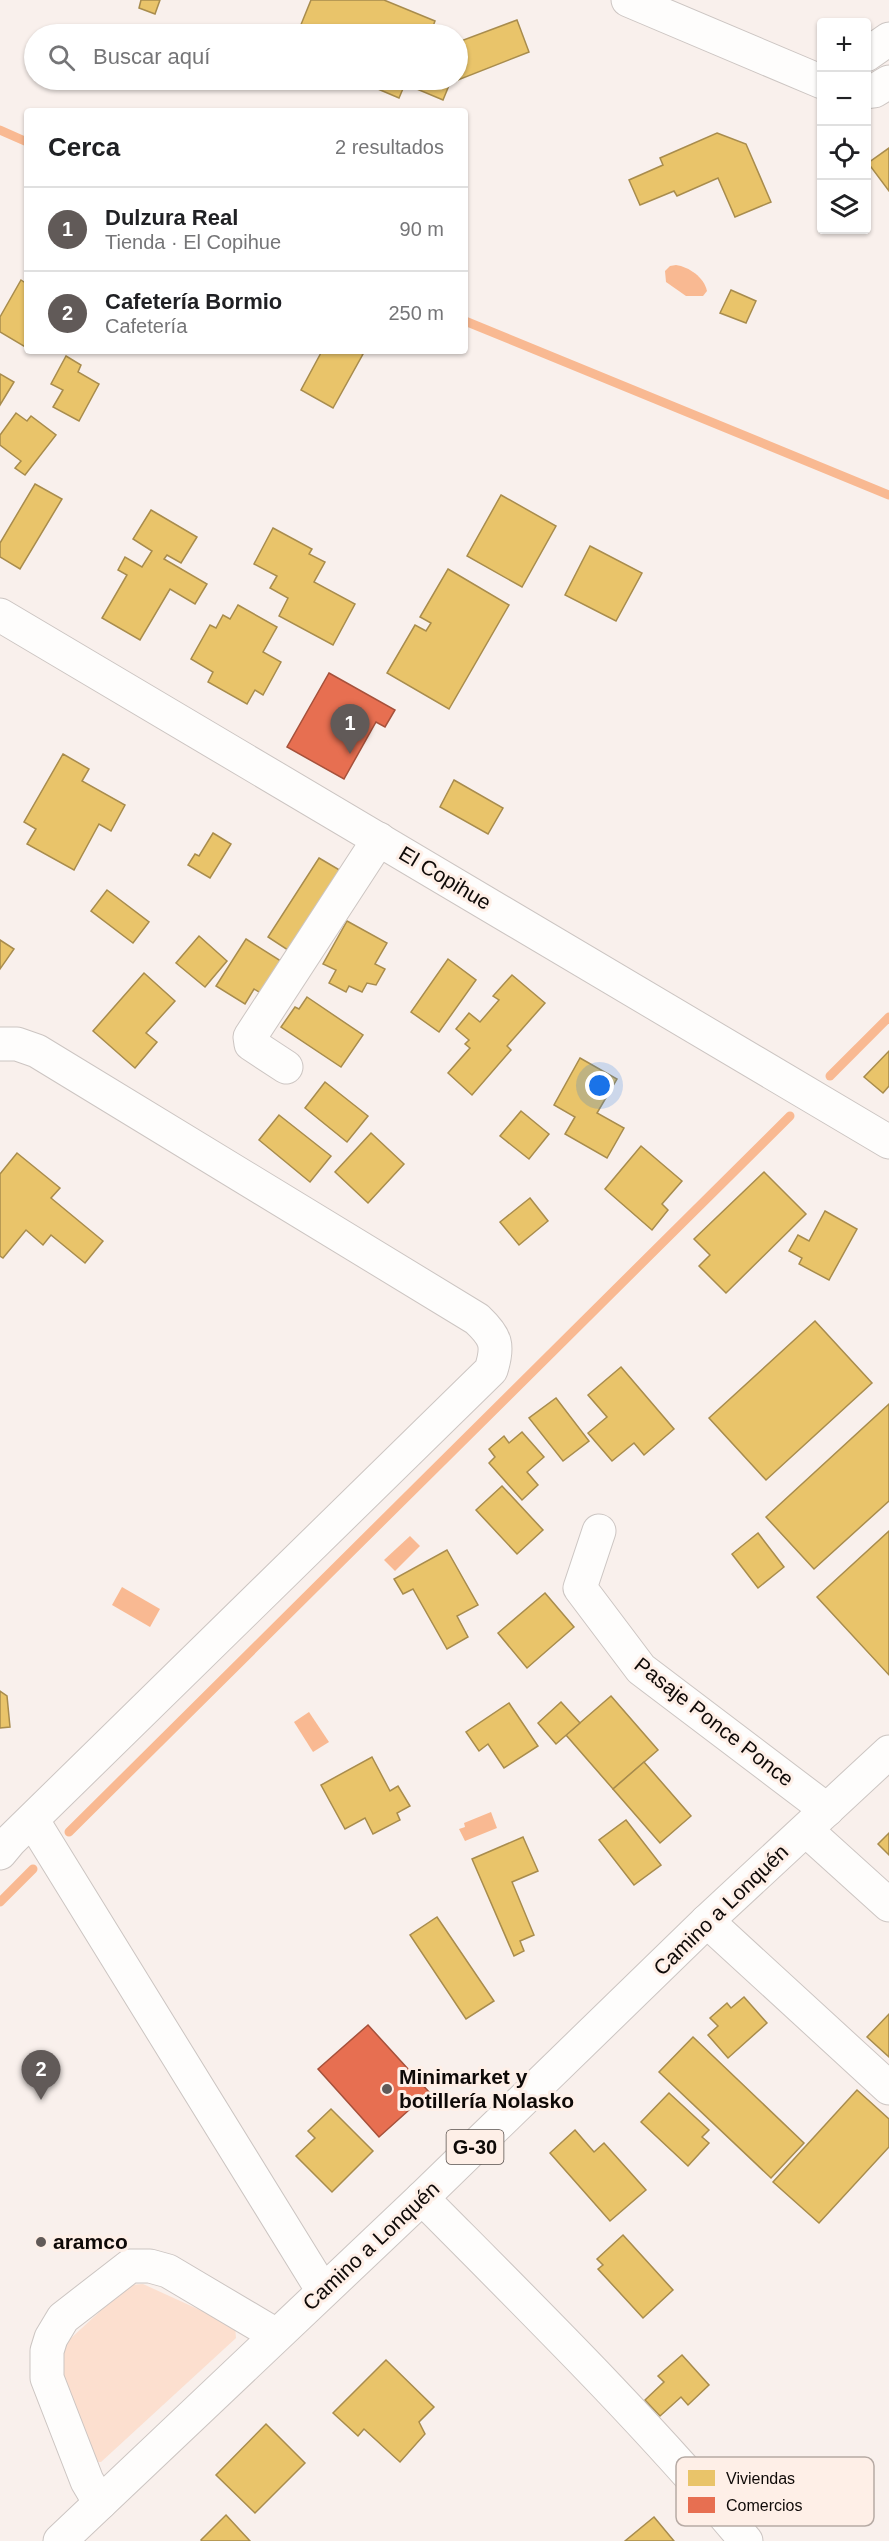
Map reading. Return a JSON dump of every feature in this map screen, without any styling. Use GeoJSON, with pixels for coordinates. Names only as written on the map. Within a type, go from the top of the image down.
{"type":"FeatureCollection","features":[{"type":"Feature","properties":{"kind":"street"},"geometry":{"type":"LineString","coordinates":[[628,0],[817,80]]}},
{"type":"Feature","properties":{"kind":"street"},"geometry":{"type":"LineString","coordinates":[[871,52],[889,39]]}},
{"type":"Feature","properties":{"kind":"street"},"geometry":{"type":"LineString","coordinates":[[871,91],[889,82]]}},
{"type":"Feature","properties":{"kind":"street","name":"El Copihue"},"geometry":{"type":"LineString","coordinates":[[0,615],[889,1142]]}},
{"type":"Feature","properties":{"kind":"street"},"geometry":{"type":"LineString","coordinates":[[286,1067],[251,1044],[250,1037],[379,839]]}},
{"type":"Feature","properties":{"kind":"street"},"geometry":{"type":"LineString","coordinates":[[0,1044],[17,1044],[37,1051],[477,1319],[493,1334],[496,1354],[491,1370],[11,1838],[323,2291]]}},
{"type":"Feature","properties":{"kind":"street","name":"Pasaje Ponce Ponce"},"geometry":{"type":"LineString","coordinates":[[599,1531],[580,1588],[641,1669],[816,1820]]}},
{"type":"Feature","properties":{"kind":"street","name":"Camino a Lonquén"},"geometry":{"type":"LineString","coordinates":[[60,2541],[889,1752]]}},
{"type":"Feature","properties":{"kind":"street"},"geometry":{"type":"LineString","coordinates":[[816,1820],[889,1905]]}},
{"type":"Feature","properties":{"kind":"street"},"geometry":{"type":"LineString","coordinates":[[708,1922],[889,2088]]}},
{"type":"Feature","properties":{"kind":"street"},"geometry":{"type":"LineString","coordinates":[[422,2198],[606,2384],[676,2459]]}},
{"type":"Feature","properties":{"kind":"street"},"geometry":{"type":"LineString","coordinates":[[100,2503],[87,2481],[47,2378],[47,2351],[51,2338],[63,2318],[130,2266],[140,2265],[168,2271],[276,2335]]}},
{"type":"Feature","properties":{"kind":"street"},"geometry":{"type":"LineString","coordinates":[[734,2526],[746,2541]]}},
{"type":"Feature","properties":{"kind":"shaded area"},"geometry":{"type":"Polygon","coordinates":[[[676,265],[691,270],[703,281],[707,291],[703,296],[686,296],[666,282],[665,271],[670,266],[676,265]]]}},
{"type":"Feature","properties":{"kind":"shaded area"},"geometry":{"type":"Polygon","coordinates":[[[410,1536],[420,1546],[395,1571],[384,1560],[410,1536]]]}},
{"type":"Feature","properties":{"kind":"shaded area"},"geometry":{"type":"Polygon","coordinates":[[[122,1587],[160,1609],[150,1627],[112,1605],[122,1587]]]}},
{"type":"Feature","properties":{"kind":"shaded area"},"geometry":{"type":"Polygon","coordinates":[[[309,1712],[329,1742],[313,1752],[294,1722],[309,1712]]]}},
{"type":"Feature","properties":{"kind":"shaded area"},"geometry":{"type":"Polygon","coordinates":[[[491,1812],[497,1828],[465,1841],[459,1829],[465,1827],[464,1823],[491,1812]]]}},
{"type":"Feature","properties":{"kind":"shaded area"},"geometry":{"type":"Polygon","coordinates":[[[143,2284],[235,2326],[236,2338],[101,2462],[88,2462],[55,2353],[122,2291],[130,2285],[143,2284]]]}},
{"type":"Feature","properties":{"kind":"building: Viviendas"},"geometry":{"type":"Polygon","coordinates":[[[141,0],[160,0],[155,14],[139,8],[141,0]]]}},
{"type":"Feature","properties":{"kind":"building: Viviendas"},"geometry":{"type":"Polygon","coordinates":[[[311,0],[384,0],[435,21],[434,24],[301,24],[311,0]]]}},
{"type":"Feature","properties":{"kind":"building: Viviendas"},"geometry":{"type":"Polygon","coordinates":[[[517,20],[529,52],[468,76],[468,38],[517,20]]]}},
{"type":"Feature","properties":{"kind":"building: Viviendas"},"geometry":{"type":"Polygon","coordinates":[[[380,90],[402,90],[399,98],[380,90]]]}},
{"type":"Feature","properties":{"kind":"building: Viviendas"},"geometry":{"type":"Polygon","coordinates":[[[419,90],[447,90],[443,100],[419,90]]]}},
{"type":"Feature","properties":{"kind":"building: Viviendas"},"geometry":{"type":"Polygon","coordinates":[[[717,133],[746,144],[771,202],[735,217],[718,178],[677,196],[674,191],[640,205],[629,180],[663,165],[660,158],[717,133]]]}},
{"type":"Feature","properties":{"kind":"building: Viviendas"},"geometry":{"type":"Polygon","coordinates":[[[889,148],[889,191],[871,167],[871,161],[889,148]]]}},
{"type":"Feature","properties":{"kind":"building: Viviendas"},"geometry":{"type":"Polygon","coordinates":[[[21,280],[24,282],[24,346],[0,332],[0,317],[21,280]]]}},
{"type":"Feature","properties":{"kind":"building: Viviendas"},"geometry":{"type":"Polygon","coordinates":[[[731,290],[756,301],[746,323],[720,313],[731,290]]]}},
{"type":"Feature","properties":{"kind":"building: Viviendas"},"geometry":{"type":"Polygon","coordinates":[[[320,354],[363,354],[333,408],[301,390],[320,354]]]}},
{"type":"Feature","properties":{"kind":"building: Viviendas"},"geometry":{"type":"Polygon","coordinates":[[[66,356],[81,365],[78,372],[99,384],[79,421],[53,407],[63,390],[51,384],[66,356]]]}},
{"type":"Feature","properties":{"kind":"building: Viviendas"},"geometry":{"type":"Polygon","coordinates":[[[0,374],[14,382],[0,405],[0,374]]]}},
{"type":"Feature","properties":{"kind":"building: Viviendas"},"geometry":{"type":"Polygon","coordinates":[[[16,413],[27,421],[31,416],[56,435],[25,475],[15,468],[21,461],[0,445],[0,435],[16,413]]]}},
{"type":"Feature","properties":{"kind":"building: Viviendas"},"geometry":{"type":"Polygon","coordinates":[[[35,484],[62,499],[20,569],[0,557],[0,543],[35,484]]]}},
{"type":"Feature","properties":{"kind":"building: Viviendas"},"geometry":{"type":"Polygon","coordinates":[[[501,495],[556,526],[522,587],[467,556],[501,495]]]}},
{"type":"Feature","properties":{"kind":"building: Viviendas"},"geometry":{"type":"Polygon","coordinates":[[[151,510],[197,537],[181,563],[167,555],[164,559],[207,584],[195,604],[170,589],[140,640],[102,618],[127,575],[118,570],[125,557],[142,567],[152,551],[133,539],[151,510]]]}},
{"type":"Feature","properties":{"kind":"building: Viviendas"},"geometry":{"type":"Polygon","coordinates":[[[273,528],[312,549],[309,554],[325,562],[314,582],[355,604],[333,645],[279,616],[288,598],[270,588],[277,576],[254,564],[273,528]]]}},
{"type":"Feature","properties":{"kind":"building: Viviendas"},"geometry":{"type":"Polygon","coordinates":[[[590,546],[642,573],[616,621],[565,595],[590,546]]]}},
{"type":"Feature","properties":{"kind":"building: Viviendas"},"geometry":{"type":"Polygon","coordinates":[[[448,569],[509,605],[449,709],[387,673],[415,625],[426,631],[431,623],[420,617],[448,569]]]}},
{"type":"Feature","properties":{"kind":"building: Viviendas"},"geometry":{"type":"Polygon","coordinates":[[[238,605],[277,627],[263,652],[281,662],[263,695],[255,690],[247,704],[208,682],[213,672],[191,659],[210,625],[216,628],[223,615],[230,619],[238,605]]]}},
{"type":"Feature","properties":{"kind":"building: Viviendas"},"geometry":{"type":"Polygon","coordinates":[[[63,754],[89,769],[82,781],[125,805],[111,831],[99,824],[74,870],[27,844],[36,829],[24,822],[63,754]]]}},
{"type":"Feature","properties":{"kind":"building: Viviendas"},"geometry":{"type":"Polygon","coordinates":[[[454,780],[503,808],[488,834],[440,807],[454,780]]]}},
{"type":"Feature","properties":{"kind":"building: Viviendas"},"geometry":{"type":"Polygon","coordinates":[[[213,833],[231,844],[210,878],[188,865],[195,854],[199,856],[213,833]]]}},
{"type":"Feature","properties":{"kind":"building: Viviendas"},"geometry":{"type":"Polygon","coordinates":[[[319,858],[348,875],[297,956],[268,937],[319,858]]]}},
{"type":"Feature","properties":{"kind":"building: Viviendas"},"geometry":{"type":"Polygon","coordinates":[[[107,890],[149,922],[133,943],[91,911],[107,890]]]}},
{"type":"Feature","properties":{"kind":"building: Viviendas"},"geometry":{"type":"Polygon","coordinates":[[[347,921],[387,943],[375,964],[385,969],[376,985],[367,983],[362,992],[349,986],[346,992],[329,983],[336,970],[323,964],[347,921]]]}},
{"type":"Feature","properties":{"kind":"building: Viviendas"},"geometry":{"type":"Polygon","coordinates":[[[199,936],[227,961],[205,987],[176,963],[199,936]]]}},
{"type":"Feature","properties":{"kind":"building: Viviendas"},"geometry":{"type":"Polygon","coordinates":[[[246,939],[284,963],[264,995],[254,989],[245,1004],[216,986],[246,939]]]}},
{"type":"Feature","properties":{"kind":"building: Viviendas"},"geometry":{"type":"Polygon","coordinates":[[[0,940],[14,949],[0,969],[0,940]]]}},
{"type":"Feature","properties":{"kind":"building: Viviendas"},"geometry":{"type":"Polygon","coordinates":[[[448,959],[476,980],[439,1032],[411,1012],[448,959]]]}},
{"type":"Feature","properties":{"kind":"building: Viviendas"},"geometry":{"type":"Polygon","coordinates":[[[144,973],[175,1001],[146,1033],[157,1042],[135,1068],[93,1031],[144,973]]]}},
{"type":"Feature","properties":{"kind":"building: Viviendas"},"geometry":{"type":"Polygon","coordinates":[[[512,975],[545,1003],[507,1046],[511,1050],[472,1095],[448,1073],[470,1048],[465,1044],[469,1040],[456,1029],[469,1013],[480,1022],[499,1000],[493,996],[512,975]]]}},
{"type":"Feature","properties":{"kind":"building: Viviendas"},"geometry":{"type":"Polygon","coordinates":[[[307,997],[363,1035],[341,1067],[281,1027],[295,1007],[299,1009],[307,997]]]}},
{"type":"Feature","properties":{"kind":"building: Viviendas"},"geometry":{"type":"Polygon","coordinates":[[[889,1051],[889,1086],[883,1093],[864,1077],[889,1051]]]}},
{"type":"Feature","properties":{"kind":"building: Viviendas"},"geometry":{"type":"Polygon","coordinates":[[[580,1058],[617,1079],[597,1113],[624,1128],[607,1158],[565,1134],[575,1117],[554,1105],[580,1058]]]}},
{"type":"Feature","properties":{"kind":"building: Viviendas"},"geometry":{"type":"Polygon","coordinates":[[[325,1082],[368,1116],[347,1142],[305,1108],[325,1082]]]}},
{"type":"Feature","properties":{"kind":"building: Viviendas"},"geometry":{"type":"Polygon","coordinates":[[[521,1111],[549,1134],[529,1159],[500,1136],[521,1111]]]}},
{"type":"Feature","properties":{"kind":"building: Viviendas"},"geometry":{"type":"Polygon","coordinates":[[[279,1115],[331,1156],[310,1182],[259,1140],[279,1115]]]}},
{"type":"Feature","properties":{"kind":"building: Viviendas"},"geometry":{"type":"Polygon","coordinates":[[[371,1133],[404,1164],[368,1203],[335,1172],[371,1133]]]}},
{"type":"Feature","properties":{"kind":"building: Viviendas"},"geometry":{"type":"Polygon","coordinates":[[[641,1146],[682,1181],[662,1204],[668,1210],[652,1230],[605,1189],[641,1146]]]}},
{"type":"Feature","properties":{"kind":"building: Viviendas"},"geometry":{"type":"Polygon","coordinates":[[[17,1153],[60,1188],[51,1198],[103,1241],[85,1263],[51,1235],[43,1245],[26,1230],[3,1258],[0,1256],[0,1174],[17,1153]]]}},
{"type":"Feature","properties":{"kind":"building: Viviendas"},"geometry":{"type":"Polygon","coordinates":[[[764,1172],[806,1214],[726,1293],[699,1266],[710,1255],[694,1239],[764,1172]]]}},
{"type":"Feature","properties":{"kind":"building: Viviendas"},"geometry":{"type":"Polygon","coordinates":[[[530,1198],[548,1221],[519,1245],[500,1222],[530,1198]]]}},
{"type":"Feature","properties":{"kind":"building: Viviendas"},"geometry":{"type":"Polygon","coordinates":[[[825,1211],[857,1229],[829,1280],[799,1264],[802,1258],[789,1251],[798,1235],[809,1241],[825,1211]]]}},
{"type":"Feature","properties":{"kind":"building: Viviendas"},"geometry":{"type":"Polygon","coordinates":[[[815,1321],[872,1383],[766,1480],[709,1418],[815,1321]]]}},
{"type":"Feature","properties":{"kind":"building: Viviendas"},"geometry":{"type":"Polygon","coordinates":[[[621,1367],[674,1429],[644,1455],[634,1443],[612,1461],[588,1433],[607,1417],[588,1395],[621,1367]]]}},
{"type":"Feature","properties":{"kind":"building: Viviendas"},"geometry":{"type":"Polygon","coordinates":[[[556,1398],[589,1441],[563,1461],[529,1418],[556,1398]]]}},
{"type":"Feature","properties":{"kind":"building: Viviendas"},"geometry":{"type":"Polygon","coordinates":[[[889,1404],[889,1501],[814,1569],[766,1517],[889,1404]]]}},
{"type":"Feature","properties":{"kind":"building: Viviendas"},"geometry":{"type":"Polygon","coordinates":[[[522,1432],[544,1457],[527,1472],[538,1485],[522,1500],[489,1463],[495,1457],[489,1449],[504,1436],[509,1443],[522,1432]]]}},
{"type":"Feature","properties":{"kind":"building: Viviendas"},"geometry":{"type":"Polygon","coordinates":[[[502,1486],[543,1530],[517,1554],[476,1510],[502,1486]]]}},
{"type":"Feature","properties":{"kind":"building: Viviendas"},"geometry":{"type":"Polygon","coordinates":[[[889,1531],[889,1675],[817,1597],[889,1531]]]}},
{"type":"Feature","properties":{"kind":"building: Viviendas"},"geometry":{"type":"Polygon","coordinates":[[[758,1533],[784,1567],[758,1588],[732,1554],[758,1533]]]}},
{"type":"Feature","properties":{"kind":"building: Viviendas"},"geometry":{"type":"Polygon","coordinates":[[[447,1550],[478,1605],[457,1616],[468,1637],[447,1649],[413,1589],[403,1594],[394,1579],[447,1550]]]}},
{"type":"Feature","properties":{"kind":"building: Viviendas"},"geometry":{"type":"Polygon","coordinates":[[[545,1593],[574,1627],[527,1668],[498,1633],[545,1593]]]}},
{"type":"Feature","properties":{"kind":"building: Viviendas"},"geometry":{"type":"Polygon","coordinates":[[[0,1691],[7,1696],[10,1727],[0,1728],[0,1691]]]}},
{"type":"Feature","properties":{"kind":"building: Viviendas"},"geometry":{"type":"Polygon","coordinates":[[[611,1696],[658,1750],[613,1789],[566,1735],[611,1696]]]}},
{"type":"Feature","properties":{"kind":"building: Viviendas"},"geometry":{"type":"Polygon","coordinates":[[[561,1702],[580,1723],[556,1744],[538,1723],[561,1702]]]}},
{"type":"Feature","properties":{"kind":"building: Viviendas"},"geometry":{"type":"Polygon","coordinates":[[[509,1703],[538,1746],[504,1768],[488,1744],[479,1751],[466,1732],[509,1703]]]}},
{"type":"Feature","properties":{"kind":"building: Viviendas"},"geometry":{"type":"Polygon","coordinates":[[[372,1757],[390,1791],[398,1786],[410,1806],[397,1813],[400,1820],[373,1834],[365,1818],[345,1829],[321,1785],[372,1757]]]}},
{"type":"Feature","properties":{"kind":"building: Viviendas"},"geometry":{"type":"Polygon","coordinates":[[[644,1762],[691,1816],[660,1843],[613,1789],[644,1762]]]}},
{"type":"Feature","properties":{"kind":"building: Viviendas"},"geometry":{"type":"Polygon","coordinates":[[[626,1820],[661,1865],[634,1885],[599,1840],[626,1820]]]}},
{"type":"Feature","properties":{"kind":"building: Viviendas"},"geometry":{"type":"Polygon","coordinates":[[[889,1833],[889,1855],[878,1844],[889,1833]]]}},
{"type":"Feature","properties":{"kind":"building: Viviendas"},"geometry":{"type":"Polygon","coordinates":[[[523,1837],[538,1871],[512,1882],[534,1935],[520,1941],[524,1951],[514,1956],[472,1859],[523,1837]]]}},
{"type":"Feature","properties":{"kind":"building: Viviendas"},"geometry":{"type":"Polygon","coordinates":[[[437,1917],[494,2001],[466,2019],[410,1935],[437,1917]]]}},
{"type":"Feature","properties":{"kind":"building: Viviendas"},"geometry":{"type":"Polygon","coordinates":[[[744,1997],[767,2023],[728,2058],[708,2035],[718,2026],[710,2018],[727,2003],[731,2008],[744,1997]]]}},
{"type":"Feature","properties":{"kind":"building: Viviendas"},"geometry":{"type":"Polygon","coordinates":[[[889,2014],[889,2057],[867,2037],[889,2014]]]}},
{"type":"Feature","properties":{"kind":"building: Viviendas"},"geometry":{"type":"Polygon","coordinates":[[[693,2037],[804,2143],[771,2178],[659,2072],[693,2037]]]}},
{"type":"Feature","properties":{"kind":"building: Viviendas"},"geometry":{"type":"Polygon","coordinates":[[[857,2090],[889,2119],[889,2147],[819,2223],[773,2182],[857,2090]]]}},
{"type":"Feature","properties":{"kind":"building: Viviendas"},"geometry":{"type":"Polygon","coordinates":[[[669,2093],[709,2130],[702,2137],[709,2143],[688,2166],[641,2122],[669,2093]]]}},
{"type":"Feature","properties":{"kind":"building: Viviendas"},"geometry":{"type":"Polygon","coordinates":[[[331,2109],[373,2151],[332,2192],[296,2156],[315,2138],[308,2131],[331,2109]]]}},
{"type":"Feature","properties":{"kind":"building: Viviendas"},"geometry":{"type":"Polygon","coordinates":[[[575,2130],[594,2152],[604,2143],[646,2190],[610,2221],[550,2153],[575,2130]]]}},
{"type":"Feature","properties":{"kind":"building: Viviendas"},"geometry":{"type":"Polygon","coordinates":[[[623,2235],[673,2290],[643,2318],[598,2269],[603,2265],[597,2259],[623,2235]]]}},
{"type":"Feature","properties":{"kind":"building: Viviendas"},"geometry":{"type":"Polygon","coordinates":[[[682,2355],[709,2385],[688,2405],[681,2397],[660,2416],[645,2400],[664,2382],[658,2376],[682,2355]]]}},
{"type":"Feature","properties":{"kind":"building: Viviendas"},"geometry":{"type":"Polygon","coordinates":[[[386,2360],[434,2407],[419,2422],[425,2434],[400,2462],[364,2429],[358,2436],[333,2413],[386,2360]]]}},
{"type":"Feature","properties":{"kind":"building: Viviendas"},"geometry":{"type":"Polygon","coordinates":[[[266,2424],[305,2463],[255,2513],[216,2475],[266,2424]]]}},
{"type":"Feature","properties":{"kind":"building: Viviendas"},"geometry":{"type":"Polygon","coordinates":[[[226,2515],[250,2541],[202,2541],[201,2540],[226,2515]]]}},
{"type":"Feature","properties":{"kind":"building: Viviendas"},"geometry":{"type":"Polygon","coordinates":[[[654,2517],[674,2541],[625,2541],[654,2517]]]}},
{"type":"Feature","properties":{"kind":"building: Comercios"},"geometry":{"type":"Polygon","coordinates":[[[329,673],[395,710],[385,727],[376,722],[344,779],[287,747],[329,673]]]}},
{"type":"Feature","properties":{"kind":"building: Comercios"},"geometry":{"type":"Polygon","coordinates":[[[368,2025],[429,2092],[379,2137],[318,2069],[368,2025]]]}},
{"type":"Feature","properties":{"kind":"waterway"},"geometry":{"type":"LineString","coordinates":[[0,130],[24,141]]}},
{"type":"Feature","properties":{"kind":"waterway"},"geometry":{"type":"LineString","coordinates":[[468,322],[889,495]]}},
{"type":"Feature","properties":{"kind":"waterway"},"geometry":{"type":"LineString","coordinates":[[830,1076],[889,1017]]}},
{"type":"Feature","properties":{"kind":"waterway"},"geometry":{"type":"LineString","coordinates":[[69,1832],[790,1116]]}},
{"type":"Feature","properties":{"kind":"waterway"},"geometry":{"type":"LineString","coordinates":[[0,1902],[33,1869]]}},
{"type":"Feature","properties":{"kind":"place","name":"Dulzura Real"},"geometry":{"type":"Point","coordinates":[350,754]}},
{"type":"Feature","properties":{"kind":"place","name":"Minimarket y botillería Nolasko"},"geometry":{"type":"Point","coordinates":[387,2089]}},
{"type":"Feature","properties":{"kind":"place","name":"Cafetería Bormio"},"geometry":{"type":"Point","coordinates":[41,2100]}},
{"type":"Feature","properties":{"kind":"place","name":"aramco"},"geometry":{"type":"Point","coordinates":[41,2242]}}]}
